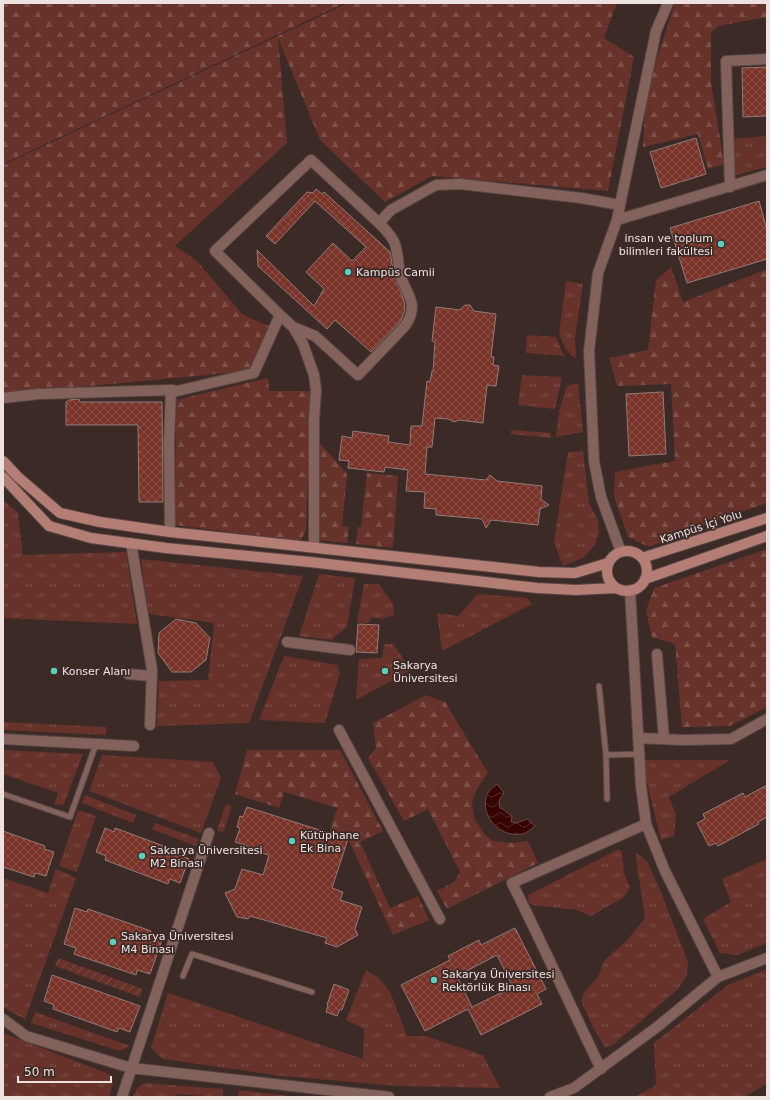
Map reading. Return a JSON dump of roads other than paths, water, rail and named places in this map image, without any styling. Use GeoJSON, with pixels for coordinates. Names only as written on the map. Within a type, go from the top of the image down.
{"type":"FeatureCollection","features":[{"type":"Feature","properties":{"kind":"street"},"geometry":{"type":"LineString","coordinates":[[621,552],[601,497],[594,461],[589,351],[598,273],[617,220],[656,31],[668,3]]}},
{"type":"Feature","properties":{"kind":"street"},"geometry":{"type":"LineString","coordinates":[[730,186],[726,60],[767,58]]}},
{"type":"Feature","properties":{"kind":"street"},"geometry":{"type":"LineString","coordinates":[[293,327],[314,336],[358,374],[405,326],[411,317],[411,297],[401,276],[394,240],[379,223],[311,160],[215,252],[293,327],[303,344],[314,375],[316,390],[314,426],[314,547]]}},
{"type":"Feature","properties":{"kind":"street"},"geometry":{"type":"LineString","coordinates":[[617,220],[767,175]]}},
{"type":"Feature","properties":{"kind":"street"},"geometry":{"type":"LineString","coordinates":[[379,223],[391,210],[436,185],[460,184],[581,198],[620,205]]}},
{"type":"Feature","properties":{"kind":"street"},"geometry":{"type":"LineString","coordinates":[[3,398],[39,394],[177,391],[254,373],[280,315]]}},
{"type":"Feature","properties":{"kind":"street"},"geometry":{"type":"LineString","coordinates":[[170,532],[169,436],[171,390]]}},
{"type":"Feature","properties":{"kind":"street"},"geometry":{"type":"LineString","coordinates":[[3,461],[18,477],[60,513],[100,522],[170,532],[539,572],[575,573],[608,564]]}},
{"type":"Feature","properties":{"kind":"street"},"geometry":{"type":"LineString","coordinates":[[4,480],[18,477]]}},
{"type":"Feature","properties":{"kind":"street"},"geometry":{"type":"LineString","coordinates":[[4,480],[49,526],[91,538],[537,588],[576,590],[616,588],[625,591],[630,590],[636,588],[645,579],[767,536]]}},
{"type":"Feature","properties":{"kind":"street","name":"Kampüs İçi Yolu"},"geometry":{"type":"LineString","coordinates":[[642,558],[767,518]]}},
{"type":"Feature","properties":{"kind":"street"},"geometry":{"type":"LineString","coordinates":[[131,543],[152,670],[150,725]]}},
{"type":"Feature","properties":{"kind":"street"},"geometry":{"type":"LineString","coordinates":[[616,588],[612,584],[607,574],[608,564],[611,558],[621,552],[632,552],[642,558],[646,568],[645,579]]}},
{"type":"Feature","properties":{"kind":"street"},"geometry":{"type":"LineString","coordinates":[[630,590],[641,786],[646,824],[665,871],[718,977]]}},
{"type":"Feature","properties":{"kind":"street"},"geometry":{"type":"LineString","coordinates":[[287,642],[350,650]]}},
{"type":"Feature","properties":{"kind":"street"},"geometry":{"type":"LineString","coordinates":[[656,654],[664,739]]}},
{"type":"Feature","properties":{"kind":"street"},"geometry":{"type":"LineString","coordinates":[[128,674],[152,676]]}},
{"type":"Feature","properties":{"kind":"street"},"geometry":{"type":"LineString","coordinates":[[638,738],[731,739],[767,719]]}},
{"type":"Feature","properties":{"kind":"street"},"geometry":{"type":"LineString","coordinates":[[339,730],[440,919]]}},
{"type":"Feature","properties":{"kind":"street"},"geometry":{"type":"LineString","coordinates":[[3,739],[134,746]]}},
{"type":"Feature","properties":{"kind":"street"},"geometry":{"type":"LineString","coordinates":[[601,1069],[566,998],[539,936],[512,883],[646,824]]}},
{"type":"Feature","properties":{"kind":"street"},"geometry":{"type":"LineString","coordinates":[[122,1097],[178,918],[209,832]]}},
{"type":"Feature","properties":{"kind":"street"},"geometry":{"type":"LineString","coordinates":[[550,1097],[574,1088],[601,1069],[657,1027],[718,977],[767,958]]}},
{"type":"Feature","properties":{"kind":"street"},"geometry":{"type":"LineString","coordinates":[[3,1019],[26,1036],[131,1068],[389,1097]]}},
{"type":"Feature","properties":{"kind":"lane"},"geometry":{"type":"LineString","coordinates":[[599,686],[606,755],[607,799]]}},
{"type":"Feature","properties":{"kind":"lane"},"geometry":{"type":"LineString","coordinates":[[3,794],[70,817],[96,744]]}},
{"type":"Feature","properties":{"kind":"lane"},"geometry":{"type":"LineString","coordinates":[[606,755],[639,754]]}},
{"type":"Feature","properties":{"kind":"lane"},"geometry":{"type":"LineString","coordinates":[[183,976],[192,954],[312,992]]}},
{"type":"Feature","properties":{"kind":"water"},"geometry":{"type":"Polygon","coordinates":[[[497,784],[504,793],[499,801],[500,808],[512,816],[511,822],[516,823],[527,819],[535,826],[529,831],[522,834],[508,833],[501,830],[490,820],[485,806],[486,798],[487,794],[497,784]]]}},
{"type":"Feature","properties":{"kind":"place","name":"insan ve toplum bilimleri fakültesi"},"geometry":{"type":"Point","coordinates":[721,244]}},
{"type":"Feature","properties":{"kind":"place","name":"Kampüs Camii"},"geometry":{"type":"Point","coordinates":[348,272]}},
{"type":"Feature","properties":{"kind":"place","name":"Konser Alanı"},"geometry":{"type":"Point","coordinates":[54,671]}},
{"type":"Feature","properties":{"kind":"place","name":"Sakarya Üniversitesi"},"geometry":{"type":"Point","coordinates":[385,671]}},
{"type":"Feature","properties":{"kind":"place","name":"Kütüphane Ek Bina"},"geometry":{"type":"Point","coordinates":[292,841]}},
{"type":"Feature","properties":{"kind":"place","name":"Sakarya Üniversitesi M2 Binası"},"geometry":{"type":"Point","coordinates":[142,856]}},
{"type":"Feature","properties":{"kind":"place","name":"Sakarya Üniversitesi M4 Binası"},"geometry":{"type":"Point","coordinates":[113,942]}},
{"type":"Feature","properties":{"kind":"place","name":"Sakarya Üniversitesi Rektörlük Binası"},"geometry":{"type":"Point","coordinates":[434,980]}}]}
